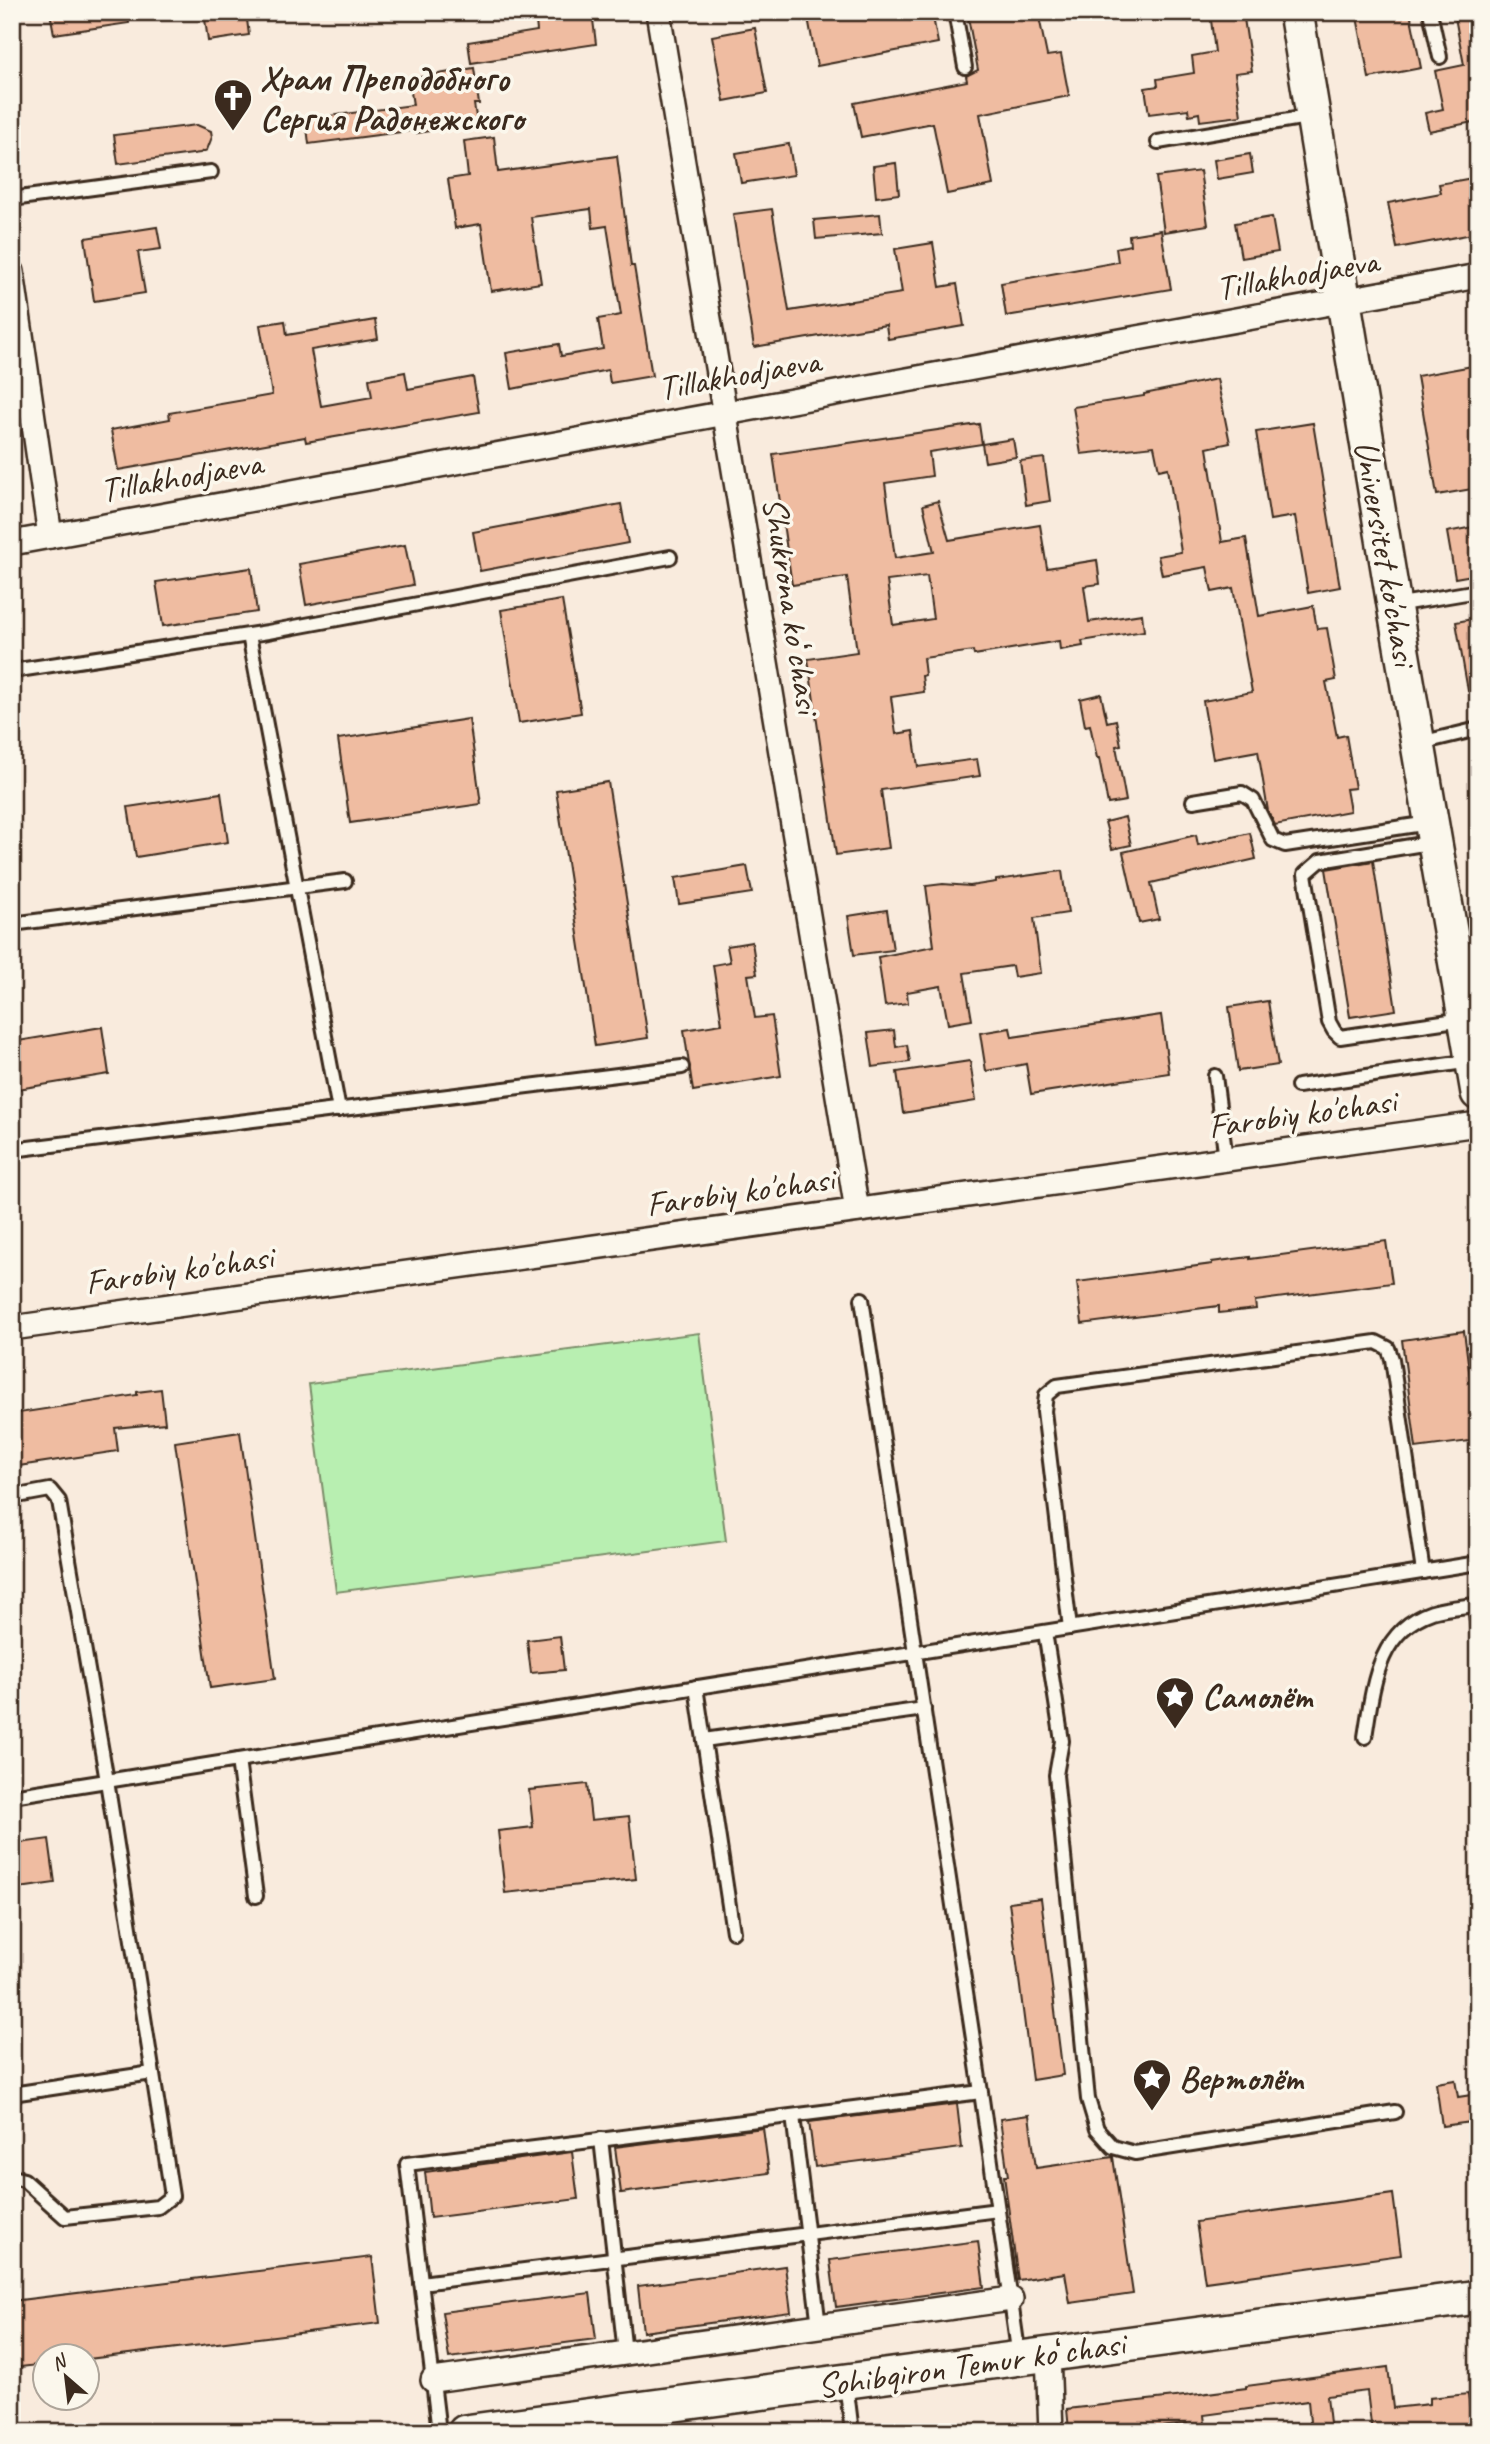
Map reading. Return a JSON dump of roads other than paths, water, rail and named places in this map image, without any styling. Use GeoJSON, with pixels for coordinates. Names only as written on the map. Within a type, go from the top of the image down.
{"type":"FeatureCollection","features":[{"type":"Feature","properties":{"kind":"main road","name":"Universitet ko'chasi"},"geometry":{"type":"LineString","coordinates":[[1296,12],[1478,1093]]}},
{"type":"Feature","properties":{"kind":"main road","name":"Sohibqiron Temur koʻchasi"},"geometry":{"type":"LineString","coordinates":[[465,2432],[625,2416],[846,2381],[1478,2297]]}},
{"type":"Feature","properties":{"kind":"street","name":"Shukrona koʻchasi"},"geometry":{"type":"LineString","coordinates":[[658,12],[857,1210]]}},
{"type":"Feature","properties":{"kind":"street"},"geometry":{"type":"LineString","coordinates":[[12,272],[50,536]]}},
{"type":"Feature","properties":{"kind":"street","name":"Tillakhodjaeva"},"geometry":{"type":"LineString","coordinates":[[12,542],[1478,276]]}},
{"type":"Feature","properties":{"kind":"street","name":"Farobiy ko'chasi"},"geometry":{"type":"LineString","coordinates":[[12,1328],[1478,1124]]}},
{"type":"Feature","properties":{"kind":"street"},"geometry":{"type":"LineString","coordinates":[[433,2380],[1011,2299]]}},
{"type":"Feature","properties":{"kind":"street"},"geometry":{"type":"LineString","coordinates":[[1034,2356],[1051,2432]]}},
{"type":"Feature","properties":{"kind":"lane"},"geometry":{"type":"LineString","coordinates":[[955,12],[965,67]]}},
{"type":"Feature","properties":{"kind":"lane"},"geometry":{"type":"LineString","coordinates":[[1430,12],[1440,57]]}},
{"type":"Feature","properties":{"kind":"lane"},"geometry":{"type":"LineString","coordinates":[[1158,142],[1313,116]]}},
{"type":"Feature","properties":{"kind":"lane"},"geometry":{"type":"LineString","coordinates":[[12,199],[211,172]]}},
{"type":"Feature","properties":{"kind":"lane"},"geometry":{"type":"LineString","coordinates":[[12,671],[249,635],[670,557]]}},
{"type":"Feature","properties":{"kind":"lane"},"geometry":{"type":"LineString","coordinates":[[1394,605],[1478,591]]}},
{"type":"Feature","properties":{"kind":"lane"},"geometry":{"type":"LineString","coordinates":[[249,635],[340,1110]]}},
{"type":"Feature","properties":{"kind":"lane"},"geometry":{"type":"LineString","coordinates":[[1418,743],[1478,729]]}},
{"type":"Feature","properties":{"kind":"lane"},"geometry":{"type":"LineString","coordinates":[[1193,801],[1242,793],[1252,800],[1273,840],[1285,845],[1433,832]]}},
{"type":"Feature","properties":{"kind":"lane"},"geometry":{"type":"LineString","coordinates":[[1433,832],[1320,861],[1305,874],[1329,1022],[1340,1037],[1465,1018]]}},
{"type":"Feature","properties":{"kind":"lane"},"geometry":{"type":"LineString","coordinates":[[12,924],[345,881]]}},
{"type":"Feature","properties":{"kind":"lane"},"geometry":{"type":"LineString","coordinates":[[1298,1086],[1472,1060]]}},
{"type":"Feature","properties":{"kind":"lane"},"geometry":{"type":"LineString","coordinates":[[12,1150],[682,1067]]}},
{"type":"Feature","properties":{"kind":"lane"},"geometry":{"type":"LineString","coordinates":[[1215,1076],[1226,1159]]}},
{"type":"Feature","properties":{"kind":"lane"},"geometry":{"type":"LineString","coordinates":[[862,1299],[1011,2299],[1034,2356]]}},
{"type":"Feature","properties":{"kind":"lane"},"geometry":{"type":"LineString","coordinates":[[1070,1628],[1044,1411],[1046,1395],[1057,1386],[1376,1342],[1388,1348],[1392,1359],[1423,1572]]}},
{"type":"Feature","properties":{"kind":"lane"},"geometry":{"type":"LineString","coordinates":[[12,1497],[50,1490],[59,1501],[107,1781],[172,2196],[158,2207],[65,2217],[24,2180],[12,2178]]}},
{"type":"Feature","properties":{"kind":"lane"},"geometry":{"type":"LineString","coordinates":[[12,1796],[1478,1563]]}},
{"type":"Feature","properties":{"kind":"lane"},"geometry":{"type":"LineString","coordinates":[[1365,1737],[1373,1685],[1389,1642],[1412,1622],[1433,1612],[1476,1604],[1478,1629]]}},
{"type":"Feature","properties":{"kind":"lane"},"geometry":{"type":"LineString","coordinates":[[1045,1632],[1062,1741],[1056,1774],[1088,2099],[1097,2129],[1113,2147],[1135,2153],[1395,2112]]}},
{"type":"Feature","properties":{"kind":"lane"},"geometry":{"type":"LineString","coordinates":[[696,1687],[733,1932]]}},
{"type":"Feature","properties":{"kind":"lane"},"geometry":{"type":"LineString","coordinates":[[704,1740],[924,1709]]}},
{"type":"Feature","properties":{"kind":"lane"},"geometry":{"type":"LineString","coordinates":[[238,1760],[256,1896]]}},
{"type":"Feature","properties":{"kind":"lane"},"geometry":{"type":"LineString","coordinates":[[12,2094],[152,2073]]}},
{"type":"Feature","properties":{"kind":"lane"},"geometry":{"type":"LineString","coordinates":[[439,2432],[407,2164],[981,2092]]}},
{"type":"Feature","properties":{"kind":"lane"},"geometry":{"type":"LineString","coordinates":[[793,2116],[819,2326]]}},
{"type":"Feature","properties":{"kind":"lane"},"geometry":{"type":"LineString","coordinates":[[601,2139],[625,2353]]}},
{"type":"Feature","properties":{"kind":"lane"},"geometry":{"type":"LineString","coordinates":[[421,2283],[998,2210]]}},
{"type":"Feature","properties":{"kind":"lane"},"geometry":{"type":"LineString","coordinates":[[846,2381],[852,2432]]}},
{"type":"Feature","properties":{"kind":"place","name":"Храм Преподобного Сергия Радонежского"},"geometry":{"type":"Point","coordinates":[233,132]}},
{"type":"Feature","properties":{"kind":"place","name":"Самолёт"},"geometry":{"type":"Point","coordinates":[1175,1730]}},
{"type":"Feature","properties":{"kind":"place","name":"Вертолёт"},"geometry":{"type":"Point","coordinates":[1152,2112]}}]}
